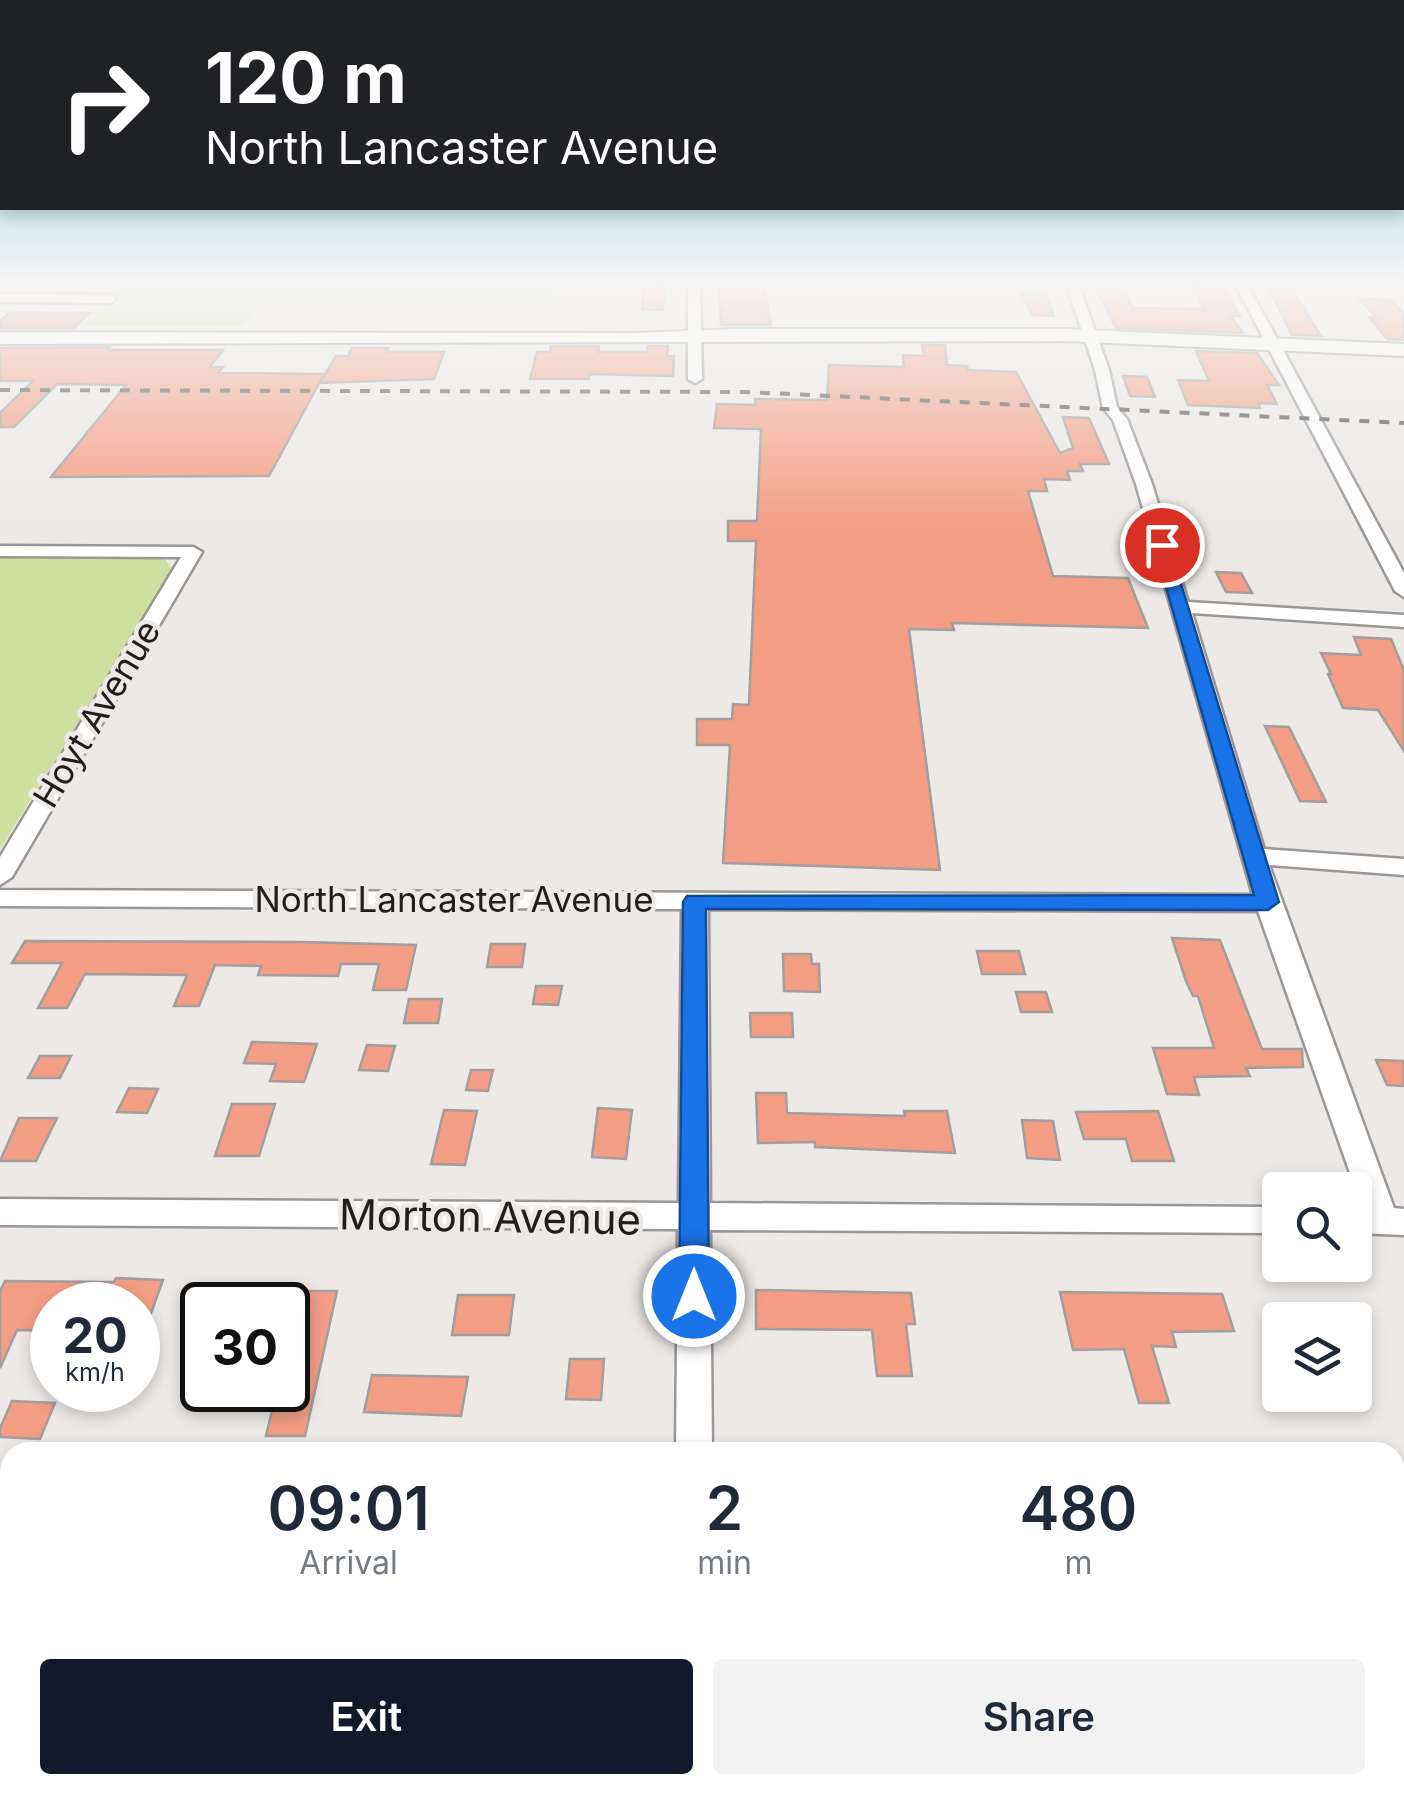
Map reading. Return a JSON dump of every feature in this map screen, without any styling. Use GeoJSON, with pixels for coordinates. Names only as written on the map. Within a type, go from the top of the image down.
{"type":"FeatureCollection","features":[{"type":"Feature","properties":{"kind":"street"},"geometry":{"type":"LineString","coordinates":[[694,364],[695,379]]}},
{"type":"Feature","properties":{"kind":"street"},"geometry":{"type":"LineString","coordinates":[[1099,364],[1110,408],[1120,418],[1144,484],[1268,902],[1380,1221]]}},
{"type":"Feature","properties":{"kind":"street"},"geometry":{"type":"LineString","coordinates":[[1284,364],[1344,467],[1404,590]]}},
{"type":"Feature","properties":{"kind":"street","name":"Hoyt Avenue"},"geometry":{"type":"LineString","coordinates":[[0,550],[193,552],[0,877]]}},
{"type":"Feature","properties":{"kind":"street"},"geometry":{"type":"LineString","coordinates":[[1179,606],[1404,620]]}},
{"type":"Feature","properties":{"kind":"street"},"geometry":{"type":"LineString","coordinates":[[1256,856],[1404,867]]}},
{"type":"Feature","properties":{"kind":"street","name":"North Lancaster Avenue"},"geometry":{"type":"LineString","coordinates":[[0,898],[1268,902]]}},
{"type":"Feature","properties":{"kind":"street"},"geometry":{"type":"LineString","coordinates":[[694,1442],[695,902]]}},
{"type":"Feature","properties":{"kind":"street","name":"Morton Avenue"},"geometry":{"type":"LineString","coordinates":[[0,1212],[1262,1220]]}},
{"type":"Feature","properties":{"kind":"green space"},"geometry":{"type":"Polygon","coordinates":[[[0,557],[164,558],[173,570],[0,849],[0,557]]]}},
{"type":"Feature","properties":{"kind":"building"},"geometry":{"type":"Polygon","coordinates":[[[0,364],[213,364],[210,367],[223,367],[218,373],[324,374],[269,476],[51,477],[126,385],[57,384],[14,427],[0,427],[0,413],[33,381],[0,381],[0,364]]]}},
{"type":"Feature","properties":{"kind":"building"},"geometry":{"type":"Polygon","coordinates":[[[331,364],[440,364],[434,379],[320,383],[331,364]]]}},
{"type":"Feature","properties":{"kind":"building"},"geometry":{"type":"Polygon","coordinates":[[[534,364],[674,364],[673,376],[590,374],[589,379],[530,379],[534,364]]]}},
{"type":"Feature","properties":{"kind":"building"},"geometry":{"type":"Polygon","coordinates":[[[904,364],[947,364],[967,366],[968,370],[1016,372],[1060,453],[1073,448],[1063,417],[1089,418],[1109,464],[1080,464],[1083,471],[1067,471],[1070,480],[1044,479],[1047,491],[1028,491],[1053,576],[1128,578],[1148,628],[952,623],[954,630],[909,629],[940,870],[723,863],[730,745],[697,745],[697,719],[732,719],[733,704],[749,705],[756,541],[728,541],[728,521],[757,521],[761,429],[714,428],[717,404],[755,405],[755,399],[827,400],[829,365],[904,367],[904,364]]]}},
{"type":"Feature","properties":{"kind":"building"},"geometry":{"type":"Polygon","coordinates":[[[1202,364],[1264,364],[1279,385],[1267,385],[1277,404],[1258,403],[1260,408],[1188,405],[1178,380],[1209,381],[1202,364]]]}},
{"type":"Feature","properties":{"kind":"building"},"geometry":{"type":"Polygon","coordinates":[[[1123,376],[1147,377],[1155,397],[1130,396],[1123,376]]]}},
{"type":"Feature","properties":{"kind":"building"},"geometry":{"type":"Polygon","coordinates":[[[1216,572],[1241,573],[1252,593],[1226,592],[1216,572]]]}},
{"type":"Feature","properties":{"kind":"building"},"geometry":{"type":"Polygon","coordinates":[[[1354,637],[1391,639],[1404,670],[1404,751],[1378,710],[1343,708],[1328,674],[1321,653],[1361,655],[1354,637]]]}},
{"type":"Feature","properties":{"kind":"building"},"geometry":{"type":"Polygon","coordinates":[[[1265,726],[1289,727],[1326,802],[1300,801],[1265,726]]]}},
{"type":"Feature","properties":{"kind":"building"},"geometry":{"type":"Polygon","coordinates":[[[1172,938],[1220,940],[1262,1049],[1302,1049],[1303,1067],[1246,1068],[1250,1076],[1194,1077],[1199,1095],[1167,1094],[1153,1048],[1214,1048],[1198,996],[1193,996],[1186,981],[1172,938]]]}},
{"type":"Feature","properties":{"kind":"building"},"geometry":{"type":"Polygon","coordinates":[[[25,941],[416,945],[406,990],[373,990],[379,964],[341,964],[338,976],[258,975],[261,966],[215,965],[199,1006],[174,1006],[187,975],[85,974],[67,1008],[38,1008],[62,963],[12,963],[25,941]]]}},
{"type":"Feature","properties":{"kind":"building"},"geometry":{"type":"Polygon","coordinates":[[[491,944],[525,944],[522,967],[487,967],[491,944]]]}},
{"type":"Feature","properties":{"kind":"building"},"geometry":{"type":"Polygon","coordinates":[[[977,951],[1019,951],[1025,974],[982,974],[977,951]]]}},
{"type":"Feature","properties":{"kind":"building"},"geometry":{"type":"Polygon","coordinates":[[[783,954],[811,954],[812,964],[819,964],[820,992],[784,991],[783,954]]]}},
{"type":"Feature","properties":{"kind":"building"},"geometry":{"type":"Polygon","coordinates":[[[536,986],[562,986],[558,1005],[533,1004],[536,986]]]}},
{"type":"Feature","properties":{"kind":"building"},"geometry":{"type":"Polygon","coordinates":[[[1016,992],[1046,992],[1052,1012],[1021,1012],[1016,992]]]}},
{"type":"Feature","properties":{"kind":"building"},"geometry":{"type":"Polygon","coordinates":[[[409,999],[442,999],[438,1023],[404,1023],[409,999]]]}},
{"type":"Feature","properties":{"kind":"building"},"geometry":{"type":"Polygon","coordinates":[[[750,1013],[792,1013],[793,1037],[751,1037],[750,1013]]]}},
{"type":"Feature","properties":{"kind":"building"},"geometry":{"type":"Polygon","coordinates":[[[252,1042],[317,1044],[304,1082],[270,1081],[276,1064],[244,1063],[252,1042]]]}},
{"type":"Feature","properties":{"kind":"building"},"geometry":{"type":"Polygon","coordinates":[[[367,1045],[395,1046],[388,1071],[359,1070],[367,1045]]]}},
{"type":"Feature","properties":{"kind":"building"},"geometry":{"type":"Polygon","coordinates":[[[40,1056],[71,1056],[60,1078],[28,1078],[40,1056]]]}},
{"type":"Feature","properties":{"kind":"building"},"geometry":{"type":"Polygon","coordinates":[[[1376,1060],[1404,1061],[1404,1086],[1387,1085],[1376,1060]]]}},
{"type":"Feature","properties":{"kind":"building"},"geometry":{"type":"Polygon","coordinates":[[[471,1070],[493,1070],[488,1091],[466,1090],[471,1070]]]}},
{"type":"Feature","properties":{"kind":"building"},"geometry":{"type":"Polygon","coordinates":[[[129,1088],[158,1089],[147,1113],[117,1112],[129,1088]]]}},
{"type":"Feature","properties":{"kind":"building"},"geometry":{"type":"Polygon","coordinates":[[[756,1093],[786,1093],[787,1113],[905,1116],[904,1111],[947,1111],[955,1153],[815,1147],[815,1142],[758,1143],[756,1093]]]}},
{"type":"Feature","properties":{"kind":"building"},"geometry":{"type":"Polygon","coordinates":[[[232,1104],[275,1104],[259,1156],[215,1156],[232,1104]]]}},
{"type":"Feature","properties":{"kind":"building"},"geometry":{"type":"Polygon","coordinates":[[[598,1108],[632,1110],[626,1159],[592,1157],[598,1108]]]}},
{"type":"Feature","properties":{"kind":"building"},"geometry":{"type":"Polygon","coordinates":[[[444,1110],[477,1111],[465,1165],[431,1164],[444,1110]]]}},
{"type":"Feature","properties":{"kind":"building"},"geometry":{"type":"Polygon","coordinates":[[[1158,1111],[1174,1161],[1132,1161],[1126,1139],[1084,1139],[1076,1112],[1158,1111]]]}},
{"type":"Feature","properties":{"kind":"building"},"geometry":{"type":"Polygon","coordinates":[[[19,1118],[57,1118],[36,1161],[0,1161],[19,1118]]]}},
{"type":"Feature","properties":{"kind":"building"},"geometry":{"type":"Polygon","coordinates":[[[1022,1120],[1053,1121],[1060,1160],[1027,1158],[1022,1120]]]}},
{"type":"Feature","properties":{"kind":"building"},"geometry":{"type":"Polygon","coordinates":[[[116,1278],[163,1280],[160,1288],[160,1282],[114,1282],[116,1278]]]}},
{"type":"Feature","properties":{"kind":"building"},"geometry":{"type":"Polygon","coordinates":[[[5,1281],[114,1282],[30,1282],[30,1330],[17,1330],[0,1368],[0,1291],[5,1281]]]}},
{"type":"Feature","properties":{"kind":"building"},"geometry":{"type":"Polygon","coordinates":[[[756,1290],[911,1293],[915,1324],[906,1324],[912,1376],[877,1376],[872,1330],[756,1329],[756,1290]]]}},
{"type":"Feature","properties":{"kind":"building"},"geometry":{"type":"Polygon","coordinates":[[[310,1291],[337,1291],[305,1436],[266,1436],[272,1412],[310,1412],[310,1291]]]}},
{"type":"Feature","properties":{"kind":"building"},"geometry":{"type":"Polygon","coordinates":[[[1060,1292],[1222,1294],[1234,1331],[1172,1332],[1176,1347],[1152,1346],[1169,1403],[1139,1403],[1124,1349],[1073,1350],[1060,1292]]]}},
{"type":"Feature","properties":{"kind":"building"},"geometry":{"type":"Polygon","coordinates":[[[458,1295],[514,1295],[509,1335],[452,1335],[458,1295]]]}},
{"type":"Feature","properties":{"kind":"building"},"geometry":{"type":"Polygon","coordinates":[[[570,1359],[604,1359],[601,1400],[566,1399],[570,1359]]]}},
{"type":"Feature","properties":{"kind":"building"},"geometry":{"type":"Polygon","coordinates":[[[372,1375],[468,1377],[461,1416],[364,1412],[372,1375]]]}},
{"type":"Feature","properties":{"kind":"building"},"geometry":{"type":"Polygon","coordinates":[[[12,1401],[30,1402],[30,1412],[51,1412],[40,1439],[0,1437],[12,1401]]]}},
{"type":"Feature","properties":{"kind":"railway"},"geometry":{"type":"LineString","coordinates":[[0,390],[746,392],[1404,423]]}},
{"type":"Feature","properties":{"kind":"route"},"geometry":{"type":"LineString","coordinates":[[694,1296],[695,902],[1268,902],[1162,545]]}}]}
